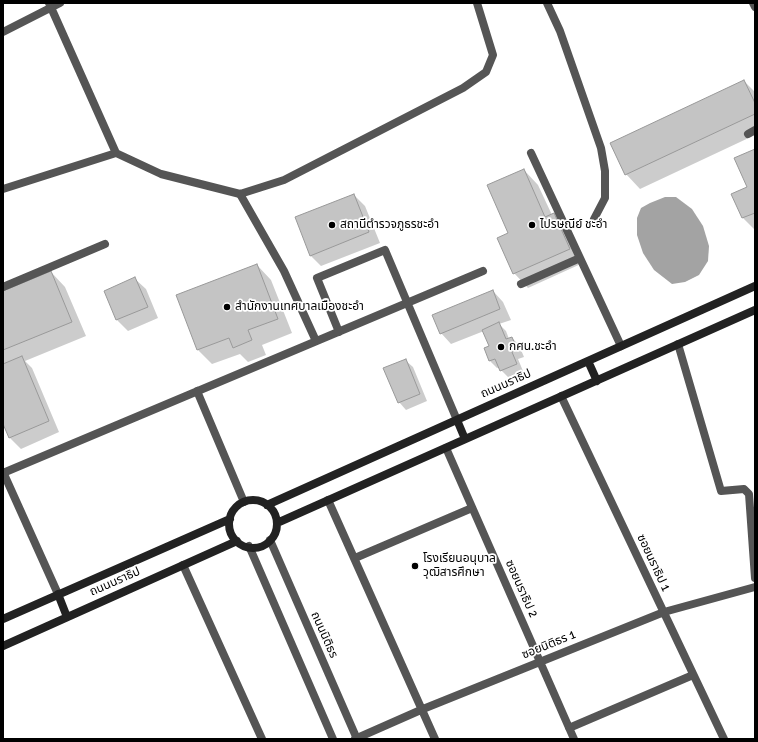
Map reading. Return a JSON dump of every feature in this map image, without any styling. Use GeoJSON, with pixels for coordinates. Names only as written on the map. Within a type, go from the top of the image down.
{"type":"FeatureCollection","features":[{"type":"Feature","properties":{"kind":"street"},"geometry":{"type":"LineString","coordinates":[[3,32],[50,5],[60,3]]}},
{"type":"Feature","properties":{"kind":"street"},"geometry":{"type":"LineString","coordinates":[[50,5],[116,153],[161,174],[240,194],[284,180],[463,88],[486,72],[493,55],[477,3]]}},
{"type":"Feature","properties":{"kind":"street"},"geometry":{"type":"LineString","coordinates":[[547,3],[560,32],[601,148],[605,171],[605,198],[594,219]]}},
{"type":"Feature","properties":{"kind":"street"},"geometry":{"type":"LineString","coordinates":[[753,3],[755,7]]}},
{"type":"Feature","properties":{"kind":"street"},"geometry":{"type":"LineString","coordinates":[[3,189],[116,153]]}},
{"type":"Feature","properties":{"kind":"street"},"geometry":{"type":"LineString","coordinates":[[531,153],[621,346]]}},
{"type":"Feature","properties":{"kind":"street"},"geometry":{"type":"LineString","coordinates":[[240,194],[284,270],[316,342]]}},
{"type":"Feature","properties":{"kind":"street"},"geometry":{"type":"LineString","coordinates":[[3,287],[105,244]]}},
{"type":"Feature","properties":{"kind":"street"},"geometry":{"type":"LineString","coordinates":[[339,332],[317,278],[385,250],[465,439]]}},
{"type":"Feature","properties":{"kind":"street"},"geometry":{"type":"LineString","coordinates":[[521,284],[580,258]]}},
{"type":"Feature","properties":{"kind":"street"},"geometry":{"type":"LineString","coordinates":[[67,617],[3,473],[483,271]]}},
{"type":"Feature","properties":{"kind":"street","name":"ถนนนราธิป"},"geometry":{"type":"LineString","coordinates":[[267,505],[755,286]]}},
{"type":"Feature","properties":{"kind":"street"},"geometry":{"type":"LineString","coordinates":[[277,523],[755,310]]}},
{"type":"Feature","properties":{"kind":"street"},"geometry":{"type":"LineString","coordinates":[[678,344],[721,491],[744,489],[749,494],[755,578]]}},
{"type":"Feature","properties":{"kind":"street"},"geometry":{"type":"LineString","coordinates":[[588,361],[597,381]]}},
{"type":"Feature","properties":{"kind":"street"},"geometry":{"type":"LineString","coordinates":[[197,391],[244,502]]}},
{"type":"Feature","properties":{"kind":"street","name":"ซอยนราธิป 1"},"geometry":{"type":"LineString","coordinates":[[561,396],[724,739]]}},
{"type":"Feature","properties":{"kind":"street","name":"ซอยนราธิป 2"},"geometry":{"type":"LineString","coordinates":[[446,448],[574,739]]}},
{"type":"Feature","properties":{"kind":"street"},"geometry":{"type":"LineString","coordinates":[[256,500],[263,502],[275,513],[277,523],[273,536],[261,546],[246,546],[233,537],[230,530],[230,519],[235,508],[244,502],[256,500]]}},
{"type":"Feature","properties":{"kind":"street"},"geometry":{"type":"LineString","coordinates":[[328,500],[436,739]]}},
{"type":"Feature","properties":{"kind":"street"},"geometry":{"type":"LineString","coordinates":[[354,558],[472,508]]}},
{"type":"Feature","properties":{"kind":"street","name":"ถนนนราธิป"},"geometry":{"type":"LineString","coordinates":[[3,619],[230,519]]}},
{"type":"Feature","properties":{"kind":"street","name":"ถนนนราธิป"},"geometry":{"type":"LineString","coordinates":[[3,646],[237,540]]}},
{"type":"Feature","properties":{"kind":"street","name":"ถนนนิติธร"},"geometry":{"type":"LineString","coordinates":[[270,540],[356,739]]}},
{"type":"Feature","properties":{"kind":"street"},"geometry":{"type":"LineString","coordinates":[[249,546],[333,739]]}},
{"type":"Feature","properties":{"kind":"street"},"geometry":{"type":"LineString","coordinates":[[183,565],[262,739]]}},
{"type":"Feature","properties":{"kind":"street","name":"ซอยนิติธร 1"},"geometry":{"type":"LineString","coordinates":[[356,739],[423,709],[664,612],[755,587]]}},
{"type":"Feature","properties":{"kind":"street"},"geometry":{"type":"LineString","coordinates":[[569,728],[693,674]]}},
{"type":"Feature","properties":{"kind":"shaded area"},"geometry":{"type":"Polygon","coordinates":[[[665,197],[676,197],[692,209],[703,226],[709,246],[708,261],[699,275],[685,282],[672,284],[654,270],[643,253],[637,235],[637,218],[641,208],[665,197]]]}},
{"type":"Feature","properties":{"kind":"building"},"geometry":{"type":"Polygon","coordinates":[[[744,80],[755,103],[755,114],[625,175],[610,143],[744,80]]]}},
{"type":"Feature","properties":{"kind":"building"},"geometry":{"type":"Polygon","coordinates":[[[755,149],[755,213],[742,218],[731,194],[747,187],[734,158],[755,149]]]}},
{"type":"Feature","properties":{"kind":"building","name":"ไปรษณีย์ ชะอำ"},"geometry":{"type":"Polygon","coordinates":[[[524,169],[545,217],[554,213],[570,249],[513,274],[497,238],[508,233],[487,185],[524,169]]]}},
{"type":"Feature","properties":{"kind":"building","name":"สถานีตำรวจภูธรชะอำ"},"geometry":{"type":"Polygon","coordinates":[[[354,194],[369,232],[310,256],[295,217],[354,194]]]}},
{"type":"Feature","properties":{"kind":"building","name":"สํานักงานเทศบาลเมืองชะอำ"},"geometry":{"type":"Polygon","coordinates":[[[257,264],[278,319],[248,330],[252,340],[233,348],[229,338],[197,350],[176,295],[257,264]]]}},
{"type":"Feature","properties":{"kind":"building"},"geometry":{"type":"Polygon","coordinates":[[[51,271],[72,322],[3,350],[3,291],[51,271]]]}},
{"type":"Feature","properties":{"kind":"building"},"geometry":{"type":"Polygon","coordinates":[[[135,277],[148,307],[116,320],[104,291],[135,277]]]}},
{"type":"Feature","properties":{"kind":"building"},"geometry":{"type":"Polygon","coordinates":[[[493,290],[500,309],[440,334],[432,315],[493,290]]]}},
{"type":"Feature","properties":{"kind":"building","name":"กศน.ชะอำ"},"geometry":{"type":"Polygon","coordinates":[[[499,322],[506,339],[512,337],[517,349],[512,352],[517,364],[500,371],[495,359],[489,361],[484,348],[489,346],[482,330],[499,322]]]}},
{"type":"Feature","properties":{"kind":"building"},"geometry":{"type":"Polygon","coordinates":[[[22,356],[49,421],[9,438],[3,424],[3,364],[22,356]]]}},
{"type":"Feature","properties":{"kind":"building"},"geometry":{"type":"Polygon","coordinates":[[[406,359],[420,394],[398,403],[383,368],[406,359]]]}},
{"type":"Feature","properties":{"kind":"place","name":"สถานีตำรวจภูธรชะอำ"},"geometry":{"type":"Point","coordinates":[332,225]}},
{"type":"Feature","properties":{"kind":"place","name":"ไปรษณีย์ ชะอำ"},"geometry":{"type":"Point","coordinates":[532,225]}},
{"type":"Feature","properties":{"kind":"place","name":"สํานักงานเทศบาลเมืองชะอำ"},"geometry":{"type":"Point","coordinates":[227,307]}},
{"type":"Feature","properties":{"kind":"place","name":"กศน.ชะอำ"},"geometry":{"type":"Point","coordinates":[501,347]}},
{"type":"Feature","properties":{"kind":"place","name":"โรงเรียนอนุบาล วุฒิสารศึกษา"},"geometry":{"type":"Point","coordinates":[415,566]}}]}
